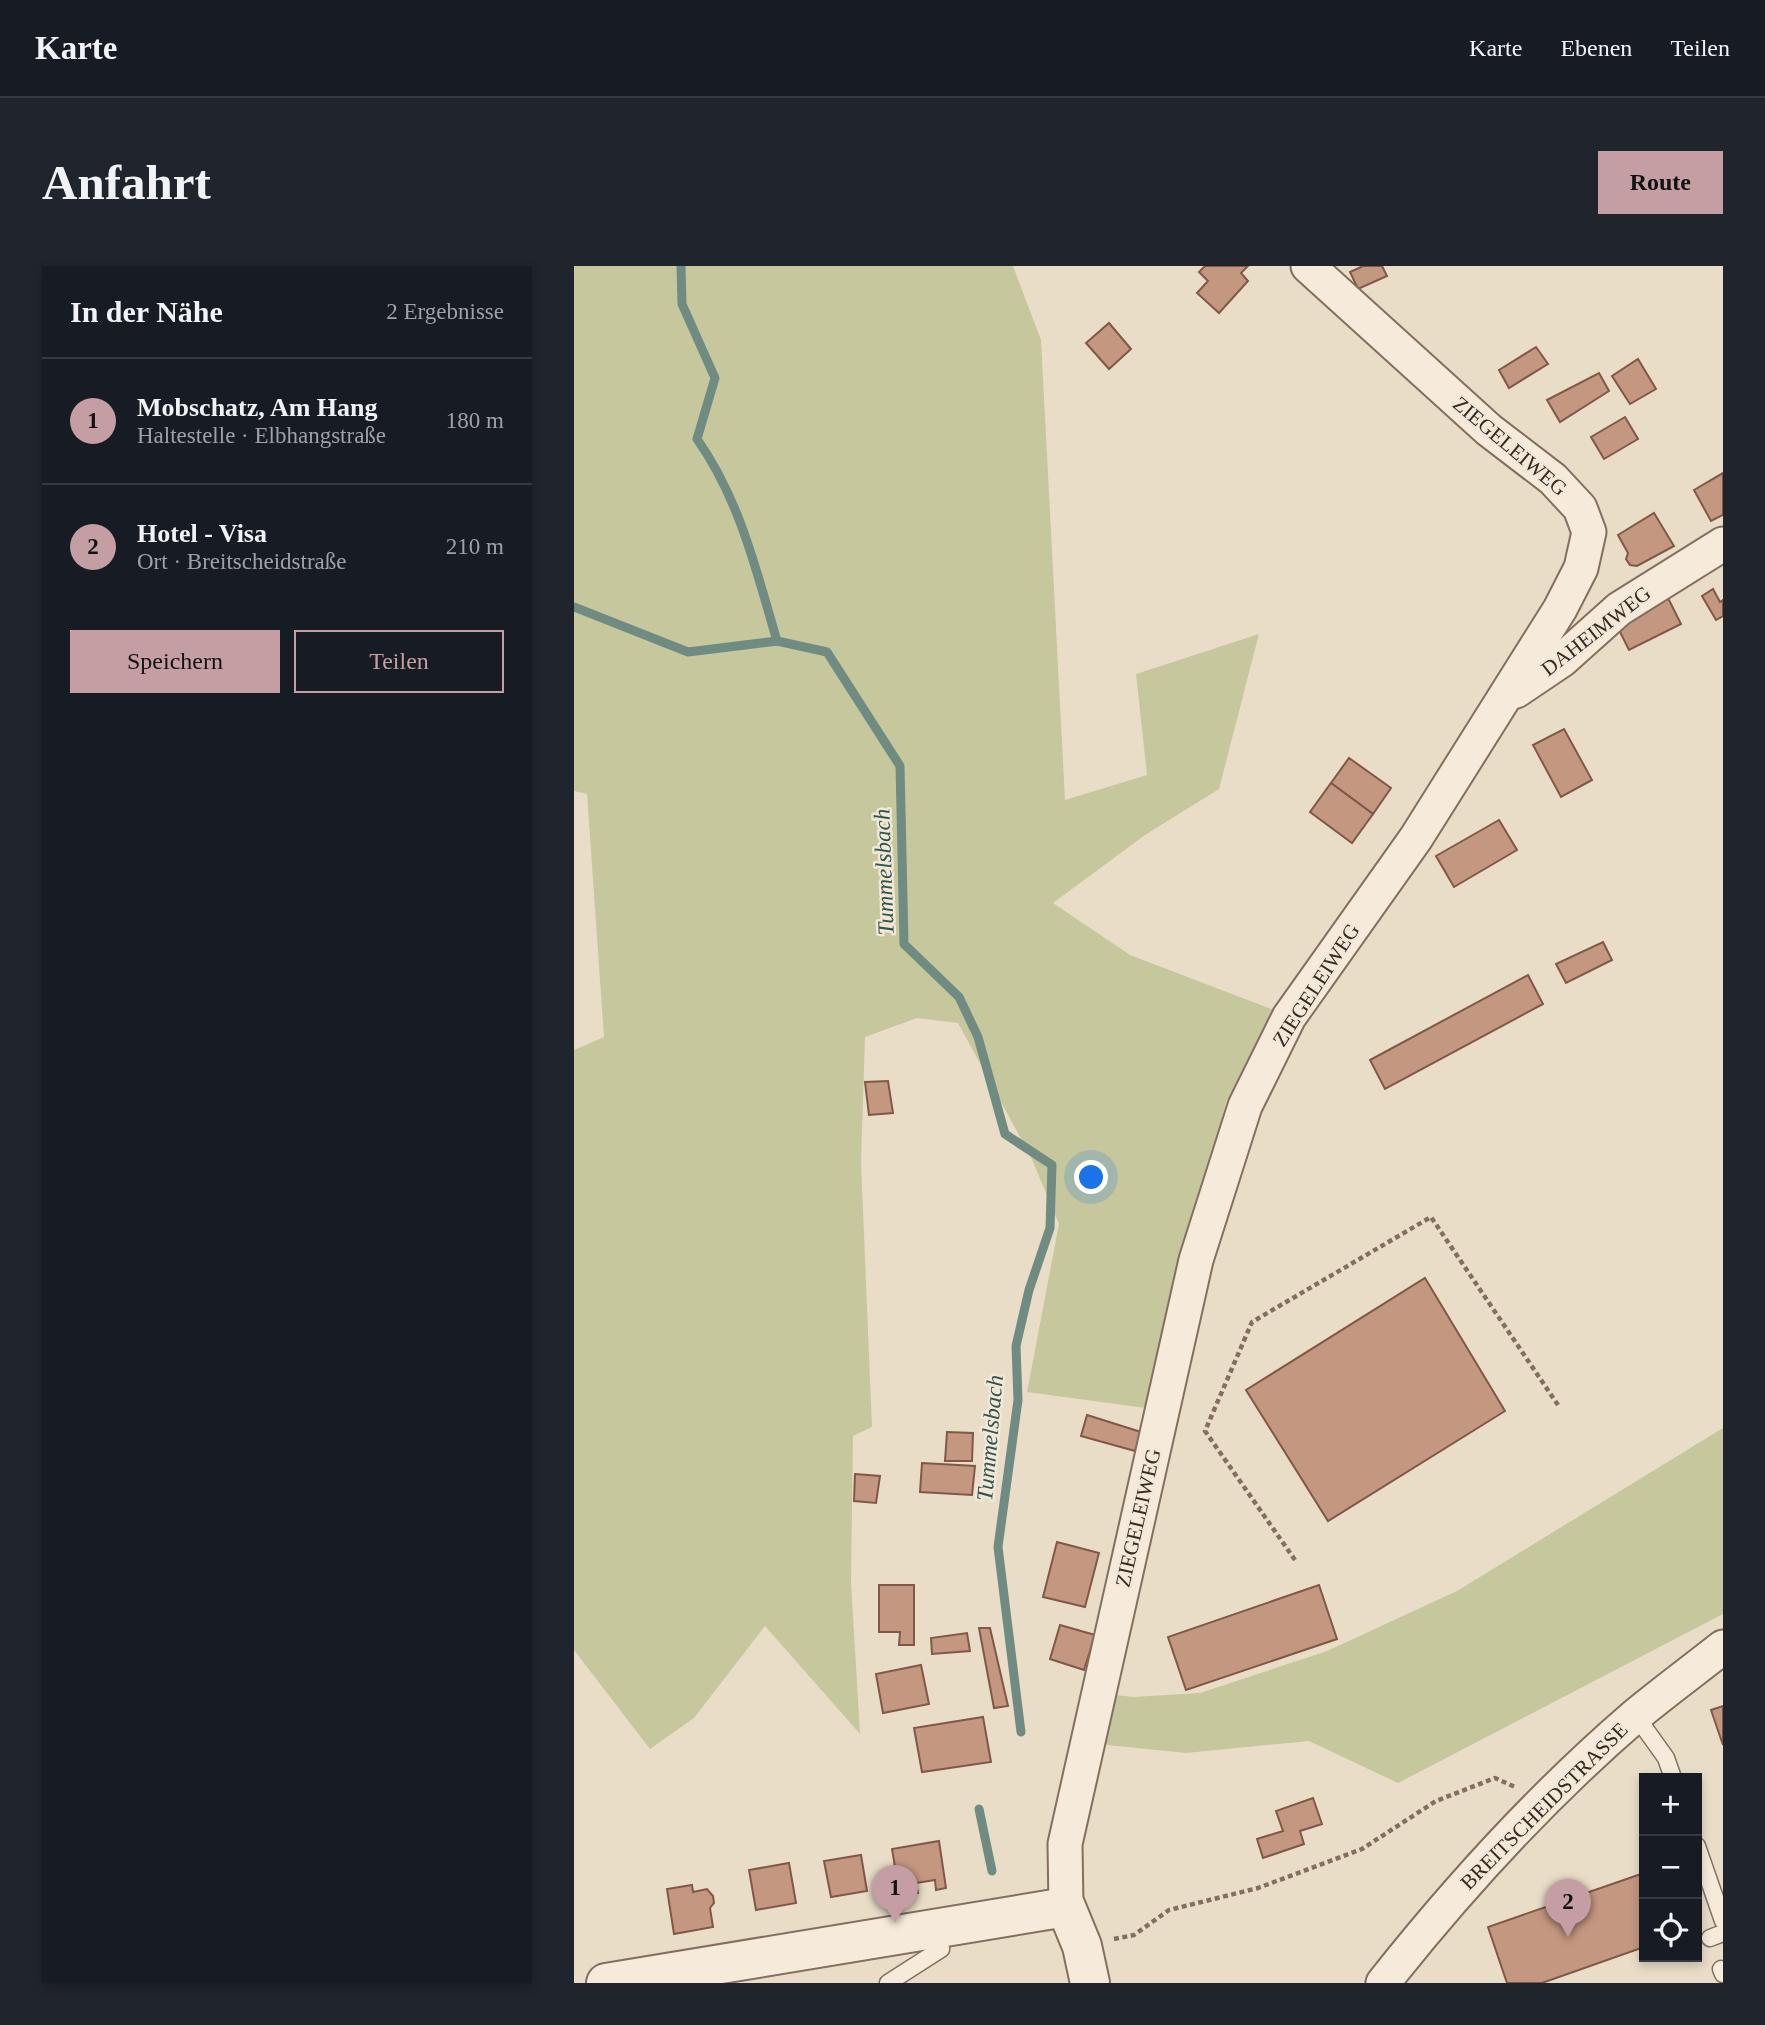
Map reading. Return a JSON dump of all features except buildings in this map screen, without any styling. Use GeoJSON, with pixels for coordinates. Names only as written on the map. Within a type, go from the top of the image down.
{"type":"FeatureCollection","features":[{"type":"Feature","properties":{"kind":"street","name":"ZIEGELEIWEG"},"geometry":{"type":"LineString","coordinates":[[1066,1907],[1065,1844],[1195,1260],[1245,1106],[1290,1017],[1416,838],[1506,699],[1560,609],[1581,568],[1589,532],[1580,508],[1553,479],[1489,430],[1308,266]]}},
{"type":"Feature","properties":{"kind":"street","name":"DAHEIMWEG"},"geometry":{"type":"LineString","coordinates":[[1506,699],[1562,660],[1619,609],[1723,544]]}},
{"type":"Feature","properties":{"kind":"street","name":"BREITSCHEIDSTRASSE"},"geometry":{"type":"LineString","coordinates":[[1383,1983],[1442,1909],[1544,1801],[1636,1716],[1723,1647]]}},
{"type":"Feature","properties":{"kind":"street"},"geometry":{"type":"LineString","coordinates":[[606,1983],[1066,1907],[1082,1946],[1090,1983]]}},
{"type":"Feature","properties":{"kind":"lane"},"geometry":{"type":"LineString","coordinates":[[1636,1716],[1666,1758],[1671,1773]]}},
{"type":"Feature","properties":{"kind":"lane"},"geometry":{"type":"LineString","coordinates":[[1702,1860],[1723,1921]]}},
{"type":"Feature","properties":{"kind":"lane"},"geometry":{"type":"LineString","coordinates":[[888,1983],[940,1950],[939,1930]]}},
{"type":"Feature","properties":{"kind":"path"},"geometry":{"type":"LineString","coordinates":[[1295,1560],[1205,1431],[1252,1322],[1431,1217],[1560,1408]]}},
{"type":"Feature","properties":{"kind":"path"},"geometry":{"type":"LineString","coordinates":[[1082,1946],[1133,1935],[1169,1910],[1258,1888],[1362,1849],[1436,1801],[1495,1778],[1544,1801]]}},
{"type":"Feature","properties":{"kind":"green space"},"geometry":{"type":"Polygon","coordinates":[[[574,266],[1013,266],[1041,340],[1065,800],[1147,775],[1136,674],[1259,634],[1219,789],[1145,835],[1053,903],[1130,955],[1274,1010],[1226,1102],[1153,1409],[1027,1392],[1059,1224],[1031,1157],[958,1023],[917,1018],[865,1037],[861,1162],[872,1427],[853,1436],[851,1582],[860,1734],[765,1626],[694,1718],[650,1749],[574,1650],[574,1050],[604,1037],[587,794],[574,791],[574,266]]]}},
{"type":"Feature","properties":{"kind":"green space"},"geometry":{"type":"Polygon","coordinates":[[[1723,1428],[1723,1614],[1398,1783],[1309,1741],[1186,1753],[1088,1743],[1099,1693],[1133,1697],[1200,1693],[1327,1651],[1457,1591],[1723,1428]]]}},
{"type":"Feature","properties":{"kind":"waterway"},"geometry":{"type":"LineString","coordinates":[[681,266],[682,304],[715,378],[697,439],[712,462],[736,511],[777,641]]}},
{"type":"Feature","properties":{"kind":"waterway","name":"Tummelsbach"},"geometry":{"type":"LineString","coordinates":[[574,607],[688,652],[777,641],[827,652],[900,766],[904,944],[959,997],[978,1037],[1005,1134],[1052,1165],[1050,1228],[1029,1290],[1016,1346],[1018,1400],[998,1547],[1021,1732]]}},
{"type":"Feature","properties":{"kind":"waterway","name":"Tummelsbach"},"geometry":{"type":"LineString","coordinates":[[979,1809],[992,1871]]}},
{"type":"Feature","properties":{"kind":"place","name":"Mobschatz, Am Hang"},"geometry":{"type":"Point","coordinates":[895,1923]}},
{"type":"Feature","properties":{"kind":"place","name":"Hotel - Visa"},"geometry":{"type":"Point","coordinates":[1568,1937]}}]}
